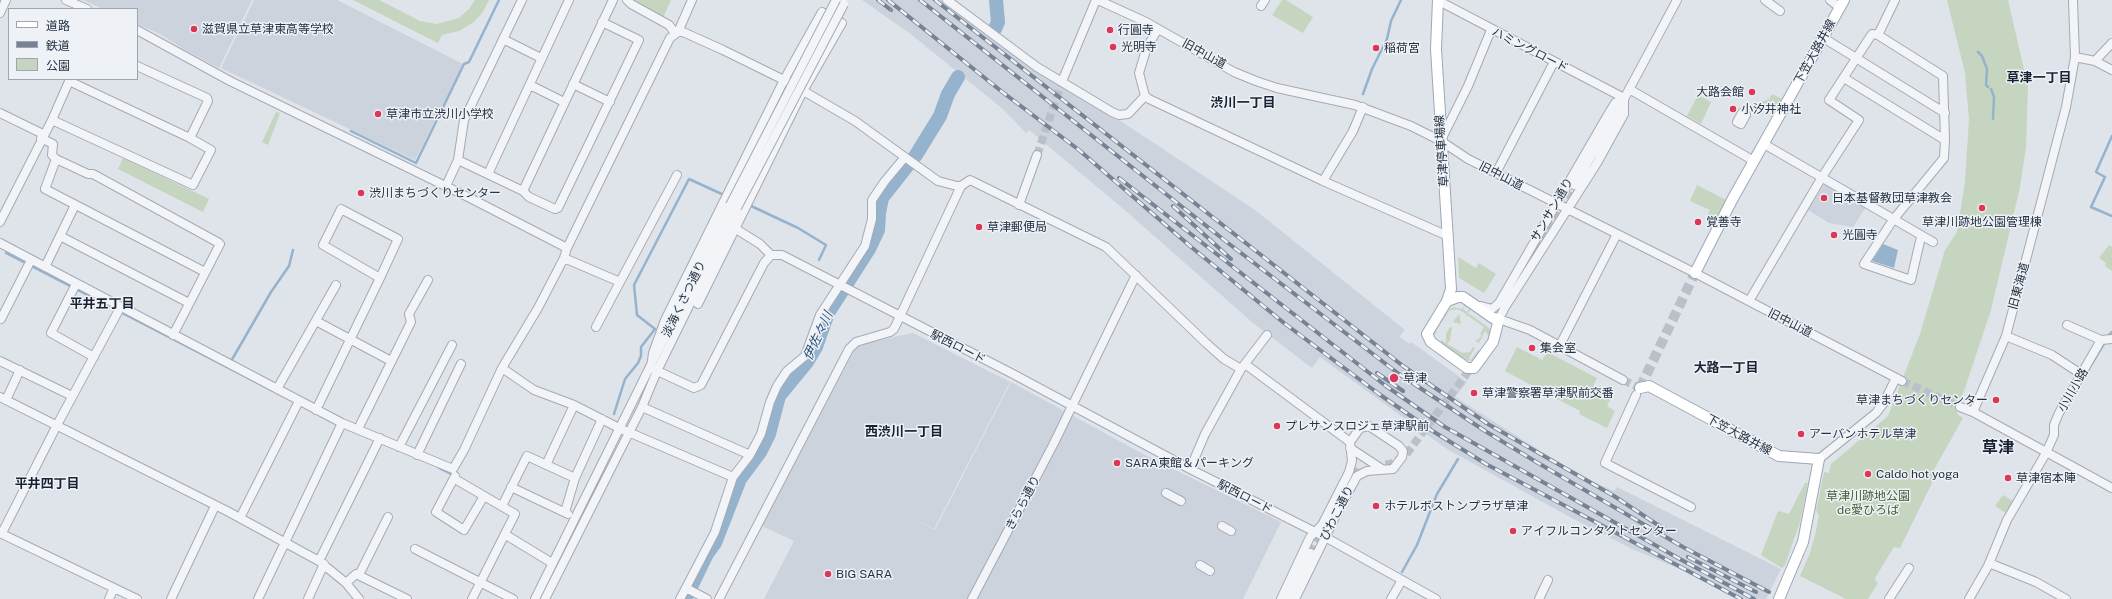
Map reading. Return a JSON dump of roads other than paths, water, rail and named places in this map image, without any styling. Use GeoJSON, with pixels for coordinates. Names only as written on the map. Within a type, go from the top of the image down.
{"type":"FeatureCollection","features":[{"type":"Feature","properties":{"kind":"main road","name":"草津停車場線"},"geometry":{"type":"LineString","coordinates":[[1437,0],[1436,49],[1451,289],[1447,301],[1428,330],[1428,338],[1467,368],[1476,367],[1493,342],[1499,319]]}},
{"type":"Feature","properties":{"kind":"main road","name":"下笠大路井線"},"geometry":{"type":"LineString","coordinates":[[1695,273],[1822,37],[1842,4]]}},
{"type":"Feature","properties":{"kind":"main road"},"geometry":{"type":"LineString","coordinates":[[1447,301],[1462,296],[1476,304],[1493,318],[1499,319]]}},
{"type":"Feature","properties":{"kind":"main road","name":"下笠大路井線"},"geometry":{"type":"LineString","coordinates":[[1638,392],[1649,386],[1779,456],[1819,459]]}},
{"type":"Feature","properties":{"kind":"main road"},"geometry":{"type":"LineString","coordinates":[[1779,599],[1803,542],[1819,459]]}},
{"type":"Feature","properties":{"kind":"street"},"geometry":{"type":"LineString","coordinates":[[4,11],[6,0]]}},
{"type":"Feature","properties":{"kind":"street"},"geometry":{"type":"LineString","coordinates":[[66,0],[85,8]]}},
{"type":"Feature","properties":{"kind":"street"},"geometry":{"type":"LineString","coordinates":[[446,186],[458,160],[464,120],[522,0]]}},
{"type":"Feature","properties":{"kind":"street"},"geometry":{"type":"LineString","coordinates":[[488,174],[569,0]]}},
{"type":"Feature","properties":{"kind":"street"},"geometry":{"type":"LineString","coordinates":[[523,190],[613,0]]}},
{"type":"Feature","properties":{"kind":"street"},"geometry":{"type":"LineString","coordinates":[[627,0],[631,4],[669,25],[676,33]]}},
{"type":"Feature","properties":{"kind":"street"},"geometry":{"type":"LineString","coordinates":[[453,470],[464,450],[502,368],[538,308],[564,258],[567,248],[670,38],[676,33],[692,0]]}},
{"type":"Feature","properties":{"kind":"street"},"geometry":{"type":"LineString","coordinates":[[947,0],[1040,70],[1112,112],[1119,115],[1128,114],[1146,96]]}},
{"type":"Feature","properties":{"kind":"street"},"geometry":{"type":"LineString","coordinates":[[1064,79],[1097,0]]}},
{"type":"Feature","properties":{"kind":"street","name":"旧中山道"},"geometry":{"type":"LineString","coordinates":[[1097,0],[1158,29],[1234,72],[1256,81],[1277,88],[1363,107],[1411,126],[1441,141],[1468,159],[1695,273],[1899,380],[1876,413],[1819,459]]}},
{"type":"Feature","properties":{"kind":"street","name":"ハミングロード"},"geometry":{"type":"LineString","coordinates":[[1437,0],[1491,30],[1624,98]]}},
{"type":"Feature","properties":{"kind":"street","name":"サンサン通り"},"geometry":{"type":"LineString","coordinates":[[1499,319],[1504,307],[1597,163],[1624,114],[1624,98],[1677,0]]}},
{"type":"Feature","properties":{"kind":"street"},"geometry":{"type":"LineString","coordinates":[[1765,0],[1780,11]]}},
{"type":"Feature","properties":{"kind":"street"},"geometry":{"type":"LineString","coordinates":[[1830,0],[1842,4]]}},
{"type":"Feature","properties":{"kind":"street"},"geometry":{"type":"LineString","coordinates":[[1878,36],[1895,0]]}},
{"type":"Feature","properties":{"kind":"street","name":"旧東海道"},"geometry":{"type":"LineString","coordinates":[[1973,412],[2006,336],[2066,107],[2075,57],[2073,0]]}},
{"type":"Feature","properties":{"kind":"street","name":"淡海くさつ通り"},"geometry":{"type":"LineString","coordinates":[[535,599],[619,428],[654,370],[733,207],[841,1]]}},
{"type":"Feature","properties":{"kind":"street"},"geometry":{"type":"LineString","coordinates":[[698,304],[803,90],[842,23],[822,12],[784,80],[665,320],[653,353],[654,370],[694,388],[701,385],[757,275],[771,255],[760,244],[736,229]]}},
{"type":"Feature","properties":{"kind":"street"},"geometry":{"type":"LineString","coordinates":[[458,160],[523,190],[529,198],[555,209],[558,208],[639,40],[602,22]]}},
{"type":"Feature","properties":{"kind":"street"},"geometry":{"type":"LineString","coordinates":[[1158,29],[1138,73],[1146,96],[1323,181],[1448,236]]}},
{"type":"Feature","properties":{"kind":"street"},"geometry":{"type":"LineString","coordinates":[[1441,141],[1468,86],[1491,30]]}},
{"type":"Feature","properties":{"kind":"street"},"geometry":{"type":"LineString","coordinates":[[138,31],[230,81],[446,186],[567,248]]}},
{"type":"Feature","properties":{"kind":"street"},"geometry":{"type":"LineString","coordinates":[[676,33],[683,32],[803,90],[854,122],[938,180],[950,186],[962,186]]}},
{"type":"Feature","properties":{"kind":"street"},"geometry":{"type":"LineString","coordinates":[[1749,301],[1822,177],[1859,120],[1829,100],[1872,34],[1878,36],[1943,76],[1945,140],[1944,158],[1893,220],[1864,264],[1911,280],[1921,237]]}},
{"type":"Feature","properties":{"kind":"street"},"geometry":{"type":"LineString","coordinates":[[1822,37],[1945,113]]}},
{"type":"Feature","properties":{"kind":"street"},"geometry":{"type":"LineString","coordinates":[[503,39],[541,58]]}},
{"type":"Feature","properties":{"kind":"street"},"geometry":{"type":"LineString","coordinates":[[2095,61],[2112,43]]}},
{"type":"Feature","properties":{"kind":"street"},"geometry":{"type":"LineString","coordinates":[[2075,57],[2095,61],[2112,70]]}},
{"type":"Feature","properties":{"kind":"street"},"geometry":{"type":"LineString","coordinates":[[1496,173],[1554,62]]}},
{"type":"Feature","properties":{"kind":"street"},"geometry":{"type":"LineString","coordinates":[[138,66],[207,98],[208,101],[190,138]]}},
{"type":"Feature","properties":{"kind":"street"},"geometry":{"type":"LineString","coordinates":[[1844,78],[1945,140]]}},
{"type":"Feature","properties":{"kind":"street"},"geometry":{"type":"LineString","coordinates":[[0,222],[42,136],[52,120],[69,80],[190,138],[211,150],[192,186],[52,120]]}},
{"type":"Feature","properties":{"kind":"street"},"geometry":{"type":"LineString","coordinates":[[573,84],[610,102]]}},
{"type":"Feature","properties":{"kind":"street"},"geometry":{"type":"LineString","coordinates":[[530,85],[564,102]]}},
{"type":"Feature","properties":{"kind":"street"},"geometry":{"type":"LineString","coordinates":[[1629,89],[1754,162]]}},
{"type":"Feature","properties":{"kind":"street"},"geometry":{"type":"LineString","coordinates":[[1574,186],[1624,98]]}},
{"type":"Feature","properties":{"kind":"street","name":"サンサン通り"},"geometry":{"type":"LineString","coordinates":[[1476,304],[1489,309],[1497,307],[1615,103],[1624,98]]}},
{"type":"Feature","properties":{"kind":"street"},"geometry":{"type":"LineString","coordinates":[[1323,181],[1353,131],[1363,107]]}},
{"type":"Feature","properties":{"kind":"street"},"geometry":{"type":"LineString","coordinates":[[0,113],[42,136],[53,144],[52,155],[56,159],[88,174],[93,174],[219,242],[173,335]]}},
{"type":"Feature","properties":{"kind":"street"},"geometry":{"type":"LineString","coordinates":[[1764,144],[1921,237],[1932,242]]}},
{"type":"Feature","properties":{"kind":"street"},"geometry":{"type":"LineString","coordinates":[[1019,205],[1037,155]]}},
{"type":"Feature","properties":{"kind":"street"},"geometry":{"type":"LineString","coordinates":[[56,159],[45,189],[205,272]]}},
{"type":"Feature","properties":{"kind":"street"},"geometry":{"type":"LineString","coordinates":[[680,599],[689,590],[715,532],[733,477],[750,455],[760,434],[770,402],[780,381],[787,371],[804,356],[820,315],[865,246],[871,226],[872,200],[885,181],[909,160]]}},
{"type":"Feature","properties":{"kind":"street"},"geometry":{"type":"LineString","coordinates":[[596,327],[654,214],[677,175]]}},
{"type":"Feature","properties":{"kind":"street"},"geometry":{"type":"LineString","coordinates":[[720,599],[852,345],[856,342],[890,332],[894,329],[962,186],[970,180],[1106,247],[1224,359],[1243,366],[1382,469]]}},
{"type":"Feature","properties":{"kind":"street"},"geometry":{"type":"LineString","coordinates":[[45,267],[75,205]]}},
{"type":"Feature","properties":{"kind":"street"},"geometry":{"type":"LineString","coordinates":[[316,410],[380,278],[398,239],[341,209],[323,245],[380,278]]}},
{"type":"Feature","properties":{"kind":"street"},"geometry":{"type":"LineString","coordinates":[[1560,346],[1617,234]]}},
{"type":"Feature","properties":{"kind":"street"},"geometry":{"type":"LineString","coordinates":[[60,236],[189,303]]}},
{"type":"Feature","properties":{"kind":"street"},"geometry":{"type":"LineString","coordinates":[[0,243],[120,308],[316,410],[342,423],[453,470],[455,472],[455,479],[436,512],[464,530],[484,496]]}},
{"type":"Feature","properties":{"kind":"street","name":"駅西ロード"},"geometry":{"type":"LineString","coordinates":[[771,255],[782,255],[839,286],[1013,374],[1190,469],[1325,537],[1436,599]]}},
{"type":"Feature","properties":{"kind":"street"},"geometry":{"type":"LineString","coordinates":[[564,258],[620,282]]}},
{"type":"Feature","properties":{"kind":"street"},"geometry":{"type":"LineString","coordinates":[[1,319],[31,260]]}},
{"type":"Feature","properties":{"kind":"street","name":"きらら通り"},"geometry":{"type":"LineString","coordinates":[[972,599],[1072,407],[1136,275]]}},
{"type":"Feature","properties":{"kind":"street"},"geometry":{"type":"LineString","coordinates":[[358,429],[411,322],[410,314],[428,280]]}},
{"type":"Feature","properties":{"kind":"street"},"geometry":{"type":"LineString","coordinates":[[76,284],[51,333],[94,357]]}},
{"type":"Feature","properties":{"kind":"street"},"geometry":{"type":"LineString","coordinates":[[277,389],[336,285]]}},
{"type":"Feature","properties":{"kind":"street"},"geometry":{"type":"LineString","coordinates":[[120,308],[72,396],[1,533],[136,599]]}},
{"type":"Feature","properties":{"kind":"street"},"geometry":{"type":"LineString","coordinates":[[1499,319],[1530,330],[1623,380]]}},
{"type":"Feature","properties":{"kind":"street"},"geometry":{"type":"LineString","coordinates":[[316,321],[391,361]]}},
{"type":"Feature","properties":{"kind":"street"},"geometry":{"type":"LineString","coordinates":[[2068,325],[2101,340],[2112,339]]}},
{"type":"Feature","properties":{"kind":"street"},"geometry":{"type":"LineString","coordinates":[[1190,469],[1205,434],[1243,366],[1267,335]]}},
{"type":"Feature","properties":{"kind":"street"},"geometry":{"type":"LineString","coordinates":[[2006,336],[2052,355],[2081,374]]}},
{"type":"Feature","properties":{"kind":"street","name":"小川小路"},"geometry":{"type":"LineString","coordinates":[[1969,599],[1989,563],[2007,520],[2046,453],[2054,435],[2056,419],[2101,340]]}},
{"type":"Feature","properties":{"kind":"street"},"geometry":{"type":"LineString","coordinates":[[399,447],[452,344]]}},
{"type":"Feature","properties":{"kind":"street"},"geometry":{"type":"LineString","coordinates":[[0,361],[72,396]]}},
{"type":"Feature","properties":{"kind":"street"},"geometry":{"type":"LineString","coordinates":[[417,455],[461,364]]}},
{"type":"Feature","properties":{"kind":"street"},"geometry":{"type":"LineString","coordinates":[[502,368],[534,390],[574,405],[619,428],[733,477]]}},
{"type":"Feature","properties":{"kind":"street"},"geometry":{"type":"LineString","coordinates":[[20,370],[3,398],[285,542],[322,563],[346,584],[359,599]]}},
{"type":"Feature","properties":{"kind":"street","name":"淡海くさつ通り"},"geometry":{"type":"LineString","coordinates":[[545,599],[642,407],[654,370]]}},
{"type":"Feature","properties":{"kind":"street"},"geometry":{"type":"LineString","coordinates":[[1638,392],[1606,457],[1605,463],[1691,507]]}},
{"type":"Feature","properties":{"kind":"street"},"geometry":{"type":"LineString","coordinates":[[240,518],[299,401]]}},
{"type":"Feature","properties":{"kind":"street"},"geometry":{"type":"LineString","coordinates":[[546,465],[574,405]]}},
{"type":"Feature","properties":{"kind":"street"},"geometry":{"type":"LineString","coordinates":[[642,407],[750,455]]}},
{"type":"Feature","properties":{"kind":"street"},"geometry":{"type":"LineString","coordinates":[[1960,407],[1973,412],[2112,488]]}},
{"type":"Feature","properties":{"kind":"street"},"geometry":{"type":"LineString","coordinates":[[564,512],[575,478],[602,419]]}},
{"type":"Feature","properties":{"kind":"street"},"geometry":{"type":"LineString","coordinates":[[258,599],[342,423]]}},
{"type":"Feature","properties":{"kind":"street","name":"びわこ通り"},"geometry":{"type":"LineString","coordinates":[[1281,599],[1310,537],[1322,525],[1349,472],[1352,460],[1350,445],[1360,428],[1368,426],[1399,446],[1403,451],[1402,457],[1395,468],[1367,470],[1357,476],[1295,599]]}},
{"type":"Feature","properties":{"kind":"street"},"geometry":{"type":"LineString","coordinates":[[308,599],[322,563],[380,438]]}},
{"type":"Feature","properties":{"kind":"street"},"geometry":{"type":"LineString","coordinates":[[502,506],[527,456],[575,478]]}},
{"type":"Feature","properties":{"kind":"street"},"geometry":{"type":"LineString","coordinates":[[455,479],[515,514],[506,535],[472,599]]}},
{"type":"Feature","properties":{"kind":"street"},"geometry":{"type":"LineString","coordinates":[[511,487],[574,518]]}},
{"type":"Feature","properties":{"kind":"street"},"geometry":{"type":"LineString","coordinates":[[1166,493],[1181,501]]}},
{"type":"Feature","properties":{"kind":"street"},"geometry":{"type":"LineString","coordinates":[[171,599],[215,506]]}},
{"type":"Feature","properties":{"kind":"street"},"geometry":{"type":"LineString","coordinates":[[359,575],[388,517]]}},
{"type":"Feature","properties":{"kind":"street"},"geometry":{"type":"LineString","coordinates":[[1222,526],[1232,531]]}},
{"type":"Feature","properties":{"kind":"street"},"geometry":{"type":"LineString","coordinates":[[506,535],[552,563]]}},
{"type":"Feature","properties":{"kind":"street"},"geometry":{"type":"LineString","coordinates":[[415,550],[513,599]]}},
{"type":"Feature","properties":{"kind":"street"},"geometry":{"type":"LineString","coordinates":[[1288,599],[1310,553]]}},
{"type":"Feature","properties":{"kind":"street"},"geometry":{"type":"LineString","coordinates":[[1989,563],[2036,582],[2066,599]]}},
{"type":"Feature","properties":{"kind":"street"},"geometry":{"type":"LineString","coordinates":[[1200,566],[1210,571]]}},
{"type":"Feature","properties":{"kind":"street"},"geometry":{"type":"LineString","coordinates":[[1889,599],[1909,568]]}},
{"type":"Feature","properties":{"kind":"street"},"geometry":{"type":"LineString","coordinates":[[346,584],[356,574],[407,599]]}},
{"type":"Feature","properties":{"kind":"street"},"geometry":{"type":"LineString","coordinates":[[1391,599],[1402,580]]}},
{"type":"Feature","properties":{"kind":"street"},"geometry":{"type":"LineString","coordinates":[[1539,599],[1548,580]]}},
{"type":"Feature","properties":{"kind":"street"},"geometry":{"type":"LineString","coordinates":[[109,599],[114,588]]}},
{"type":"Feature","properties":{"kind":"street"},"geometry":{"type":"LineString","coordinates":[[689,590],[707,599]]}},
{"type":"Feature","properties":{"kind":"water"},"geometry":{"type":"Polygon","coordinates":[[[1883,244],[1898,250],[1894,268],[1872,261],[1883,244]]]}},
{"type":"Feature","properties":{"kind":"waterway"},"geometry":{"type":"LineString","coordinates":[[351,131],[416,163],[464,64],[469,62],[499,0]]}},
{"type":"Feature","properties":{"kind":"waterway","name":"伊佐々川"},"geometry":{"type":"LineString","coordinates":[[995,29],[998,22],[996,0]]}},
{"type":"Feature","properties":{"kind":"waterway"},"geometry":{"type":"LineString","coordinates":[[1363,94],[1372,69],[1387,39],[1391,21],[1401,0]]}},
{"type":"Feature","properties":{"kind":"waterway"},"geometry":{"type":"LineString","coordinates":[[1978,52],[1982,56],[1987,69],[1986,85],[1988,87]]}},
{"type":"Feature","properties":{"kind":"waterway","name":"伊佐々川"},"geometry":{"type":"LineString","coordinates":[[685,599],[707,554],[715,543],[740,479],[760,452],[769,434],[779,396],[807,362],[816,347],[828,313],[869,249],[878,230],[882,198],[916,155],[940,116],[948,94],[958,77]]}},
{"type":"Feature","properties":{"kind":"waterway"},"geometry":{"type":"LineString","coordinates":[[1991,89],[1994,97],[1993,119]]}},
{"type":"Feature","properties":{"kind":"waterway"},"geometry":{"type":"LineString","coordinates":[[2112,136],[2096,172],[2105,177],[2091,207],[2112,216]]}},
{"type":"Feature","properties":{"kind":"waterway"},"geometry":{"type":"LineString","coordinates":[[614,414],[625,379],[638,363],[641,356],[641,347],[655,329],[637,315],[634,285],[689,179],[724,195]]}},
{"type":"Feature","properties":{"kind":"waterway"},"geometry":{"type":"LineString","coordinates":[[749,205],[798,228],[826,245],[819,260]]}},
{"type":"Feature","properties":{"kind":"waterway"},"geometry":{"type":"LineString","coordinates":[[230,363],[271,292],[289,266],[293,250]]}},
{"type":"Feature","properties":{"kind":"waterway"},"geometry":{"type":"LineString","coordinates":[[6,253],[285,397]]}},
{"type":"Feature","properties":{"kind":"waterway"},"geometry":{"type":"LineString","coordinates":[[2107,337],[2112,332]]}},
{"type":"Feature","properties":{"kind":"waterway"},"geometry":{"type":"LineString","coordinates":[[2088,370],[2105,342]]}},
{"type":"Feature","properties":{"kind":"waterway"},"geometry":{"type":"LineString","coordinates":[[1402,572],[1417,545],[1437,494],[1458,459]]}},
{"type":"Feature","properties":{"kind":"waterway"},"geometry":{"type":"LineString","coordinates":[[439,468],[453,475]]}},
{"type":"Feature","properties":{"kind":"tunnel"},"geometry":{"type":"LineString","coordinates":[[1037,155],[1063,79]]}},
{"type":"Feature","properties":{"kind":"tunnel"},"geometry":{"type":"LineString","coordinates":[[1511,291],[1574,185]]}},
{"type":"Feature","properties":{"kind":"tunnel"},"geometry":{"type":"LineString","coordinates":[[1640,388],[1695,273]]}},
{"type":"Feature","properties":{"kind":"tunnel"},"geometry":{"type":"LineString","coordinates":[[1374,468],[1393,463],[1405,456],[1474,364]]}},
{"type":"Feature","properties":{"kind":"tunnel"},"geometry":{"type":"LineString","coordinates":[[1623,380],[1640,388],[1638,393]]}},
{"type":"Feature","properties":{"kind":"tunnel"},"geometry":{"type":"LineString","coordinates":[[1902,381],[1960,407]]}},
{"type":"Feature","properties":{"kind":"tunnel"},"geometry":{"type":"LineString","coordinates":[[1335,506],[1360,468]]}},
{"type":"Feature","properties":{"kind":"tunnel"},"geometry":{"type":"LineString","coordinates":[[1311,553],[1323,529]]}},
{"type":"Feature","properties":{"kind":"railway"},"geometry":{"type":"LineString","coordinates":[[878,0],[891,10]]}},
{"type":"Feature","properties":{"kind":"railway"},"geometry":{"type":"LineString","coordinates":[[888,0],[1001,91],[1079,150],[1190,246],[1284,323],[1379,394],[1431,430],[1486,464],[1741,599]]}},
{"type":"Feature","properties":{"kind":"railway"},"geometry":{"type":"LineString","coordinates":[[920,0],[1228,243],[1399,374],[1485,431],[1538,463],[1683,547],[1769,592]]}},
{"type":"Feature","properties":{"kind":"railway"},"geometry":{"type":"LineString","coordinates":[[935,0],[1403,366],[1488,424],[1614,496],[1667,531]]}},
{"type":"Feature","properties":{"kind":"railway"},"geometry":{"type":"LineString","coordinates":[[1119,178],[1386,386],[1445,427],[1754,599]]}},
{"type":"Feature","properties":{"kind":"railway"},"geometry":{"type":"LineString","coordinates":[[1173,206],[1231,259]]}},
{"type":"Feature","properties":{"kind":"railway"},"geometry":{"type":"LineString","coordinates":[[1377,373],[1403,391]]}},
{"type":"Feature","properties":{"kind":"railway"},"geometry":{"type":"LineString","coordinates":[[1688,557],[1756,592]]}},
{"type":"Feature","properties":{"kind":"place","name":"滋賀県立草津東高等学校"},"geometry":{"type":"Point","coordinates":[194,29]}},
{"type":"Feature","properties":{"kind":"place","name":"行圓寺"},"geometry":{"type":"Point","coordinates":[1110,30]}},
{"type":"Feature","properties":{"kind":"place","name":"光明寺"},"geometry":{"type":"Point","coordinates":[1113,47]}},
{"type":"Feature","properties":{"kind":"place","name":"稲荷宮"},"geometry":{"type":"Point","coordinates":[1376,48]}},
{"type":"Feature","properties":{"kind":"place","name":"大路会館"},"geometry":{"type":"Point","coordinates":[1752,92]}},
{"type":"Feature","properties":{"kind":"place","name":"小汐井神社"},"geometry":{"type":"Point","coordinates":[1733,109]}},
{"type":"Feature","properties":{"kind":"place","name":"草津市立渋川小学校"},"geometry":{"type":"Point","coordinates":[378,114]}},
{"type":"Feature","properties":{"kind":"place","name":"渋川まちづくりセンター"},"geometry":{"type":"Point","coordinates":[361,193]}},
{"type":"Feature","properties":{"kind":"place","name":"日本基督教団草津教会"},"geometry":{"type":"Point","coordinates":[1824,198]}},
{"type":"Feature","properties":{"kind":"place","name":"草津川跡地公園管理棟"},"geometry":{"type":"Point","coordinates":[1982,208]}},
{"type":"Feature","properties":{"kind":"place","name":"覚善寺"},"geometry":{"type":"Point","coordinates":[1698,222]}},
{"type":"Feature","properties":{"kind":"place","name":"草津郵便局"},"geometry":{"type":"Point","coordinates":[979,227]}},
{"type":"Feature","properties":{"kind":"place","name":"光圓寺"},"geometry":{"type":"Point","coordinates":[1834,235]}},
{"type":"Feature","properties":{"kind":"place","name":"集会室"},"geometry":{"type":"Point","coordinates":[1532,348]}},
{"type":"Feature","properties":{"kind":"place","name":"草津"},"geometry":{"type":"Point","coordinates":[1394,378]}},
{"type":"Feature","properties":{"kind":"place","name":"草津警察署草津駅前交番"},"geometry":{"type":"Point","coordinates":[1474,393]}},
{"type":"Feature","properties":{"kind":"place","name":"草津まちづくりセンター"},"geometry":{"type":"Point","coordinates":[1996,400]}},
{"type":"Feature","properties":{"kind":"place","name":"プレサンスロジェ草津駅前"},"geometry":{"type":"Point","coordinates":[1277,426]}},
{"type":"Feature","properties":{"kind":"place","name":"アーバンホテル草津"},"geometry":{"type":"Point","coordinates":[1801,434]}},
{"type":"Feature","properties":{"kind":"place","name":"SARA東館＆パーキング"},"geometry":{"type":"Point","coordinates":[1117,463]}},
{"type":"Feature","properties":{"kind":"place","name":"Caldo hot yoga"},"geometry":{"type":"Point","coordinates":[1868,474]}},
{"type":"Feature","properties":{"kind":"place","name":"草津宿本陣"},"geometry":{"type":"Point","coordinates":[2008,478]}},
{"type":"Feature","properties":{"kind":"place","name":"ホテルボストンプラザ草津"},"geometry":{"type":"Point","coordinates":[1376,506]}},
{"type":"Feature","properties":{"kind":"place","name":"アイフルコンタクトセンター"},"geometry":{"type":"Point","coordinates":[1513,531]}},
{"type":"Feature","properties":{"kind":"place","name":"BIG SARA"},"geometry":{"type":"Point","coordinates":[828,574]}},
{"type":"Feature","properties":{"kind":"district","name":"草津一丁目"},"geometry":{"type":"Point","coordinates":[2039,78]}},
{"type":"Feature","properties":{"kind":"district","name":"渋川一丁目"},"geometry":{"type":"Point","coordinates":[1243,103]}},
{"type":"Feature","properties":{"kind":"district","name":"平井五丁目"},"geometry":{"type":"Point","coordinates":[102,304]}},
{"type":"Feature","properties":{"kind":"district","name":"大路一丁目"},"geometry":{"type":"Point","coordinates":[1726,368]}},
{"type":"Feature","properties":{"kind":"district","name":"西渋川一丁目"},"geometry":{"type":"Point","coordinates":[904,432]}},
{"type":"Feature","properties":{"kind":"district","name":"草津"},"geometry":{"type":"Point","coordinates":[1998,448]}},
{"type":"Feature","properties":{"kind":"district","name":"平井四丁目"},"geometry":{"type":"Point","coordinates":[47,484]}},
{"type":"Feature","properties":{"kind":"park label","name":"草津川跡地公園 de愛ひろば"},"geometry":{"type":"Point","coordinates":[1868,503]}}]}
